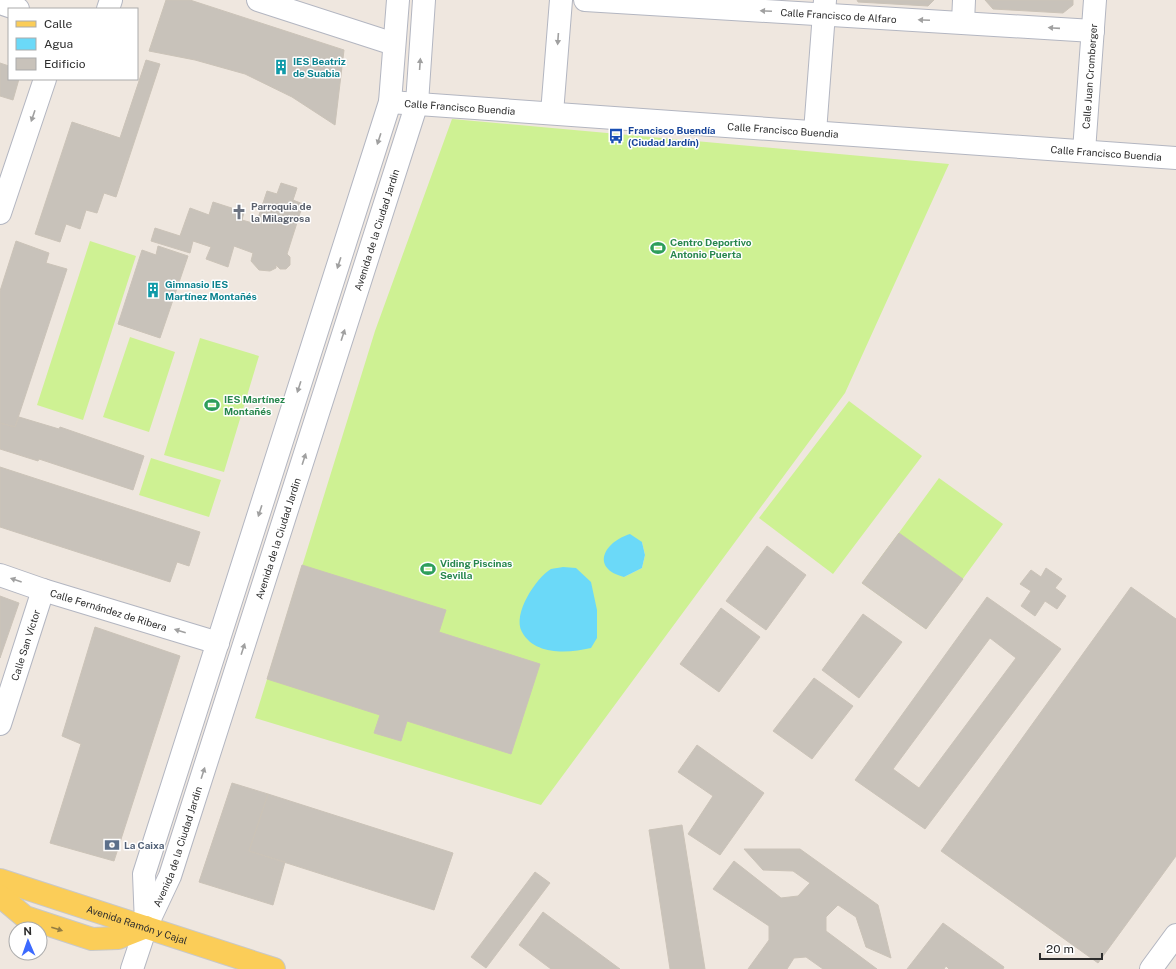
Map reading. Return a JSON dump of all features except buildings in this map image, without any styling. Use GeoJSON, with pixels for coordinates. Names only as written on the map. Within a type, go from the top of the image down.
{"type":"FeatureCollection","features":[{"type":"Feature","properties":{"kind":"main road","name":"Avenida Ramón y Cajal"},"geometry":{"type":"LineString","coordinates":[[0,880],[274,969]]}},
{"type":"Feature","properties":{"kind":"main road"},"geometry":{"type":"LineString","coordinates":[[0,896],[25,917],[92,939],[118,938],[146,927]]}},
{"type":"Feature","properties":{"kind":"street"},"geometry":{"type":"LineString","coordinates":[[258,0],[394,44]]}},
{"type":"Feature","properties":{"kind":"street","name":"Avenida de la Ciudad Jardin"},"geometry":{"type":"LineString","coordinates":[[146,927],[144,874],[390,102],[398,0]]}},
{"type":"Feature","properties":{"kind":"street","name":"Avenida de la Ciudad Jardin"},"geometry":{"type":"LineString","coordinates":[[146,927],[170,876],[417,103],[424,0]]}},
{"type":"Feature","properties":{"kind":"street"},"geometry":{"type":"LineString","coordinates":[[552,113],[561,0]]}},
{"type":"Feature","properties":{"kind":"street","name":"Calle Francisco de Alfaro"},"geometry":{"type":"LineString","coordinates":[[585,0],[824,7],[962,22],[1093,31]]}},
{"type":"Feature","properties":{"kind":"street"},"geometry":{"type":"LineString","coordinates":[[962,22],[964,0]]}},
{"type":"Feature","properties":{"kind":"street","name":"Calle Juan Cromberger"},"geometry":{"type":"LineString","coordinates":[[1084,152],[1095,0]]}},
{"type":"Feature","properties":{"kind":"street"},"geometry":{"type":"LineString","coordinates":[[0,3],[15,8]]}},
{"type":"Feature","properties":{"kind":"street"},"geometry":{"type":"LineString","coordinates":[[815,132],[824,7]]}},
{"type":"Feature","properties":{"kind":"street"},"geometry":{"type":"LineString","coordinates":[[0,213],[45,80]]}},
{"type":"Feature","properties":{"kind":"street","name":"Calle Francisco Buendia"},"geometry":{"type":"LineString","coordinates":[[390,102],[1176,158]]}},
{"type":"Feature","properties":{"kind":"street","name":"Calle Fernández de Ribera"},"geometry":{"type":"LineString","coordinates":[[0,575],[43,590],[218,643]]}},
{"type":"Feature","properties":{"kind":"street","name":"Calle San Víctor"},"geometry":{"type":"LineString","coordinates":[[0,724],[43,590]]}},
{"type":"Feature","properties":{"kind":"street"},"geometry":{"type":"LineString","coordinates":[[132,969],[146,927]]}},
{"type":"Feature","properties":{"kind":"street"},"geometry":{"type":"LineString","coordinates":[[1151,969],[1176,935]]}},
{"type":"Feature","properties":{"kind":"green space"},"geometry":{"type":"Polygon","coordinates":[[[452,119],[949,164],[845,393],[541,805],[255,718],[375,331],[452,119]],[[642,542],[624,577],[642,568],[645,555],[642,542]]]}},
{"type":"Feature","properties":{"kind":"green space"},"geometry":{"type":"Polygon","coordinates":[[[90,241],[136,256],[83,420],[37,405],[90,241]]]}},
{"type":"Feature","properties":{"kind":"green space"},"geometry":{"type":"Polygon","coordinates":[[[130,337],[175,352],[149,432],[103,417],[130,337]]]}},
{"type":"Feature","properties":{"kind":"green space","name":"IES Martínez Montañés"},"geometry":{"type":"Polygon","coordinates":[[[200,338],[259,356],[224,472],[164,455],[200,338]]]}},
{"type":"Feature","properties":{"kind":"green space"},"geometry":{"type":"Polygon","coordinates":[[[849,401],[922,456],[833,574],[759,518],[849,401]]]}},
{"type":"Feature","properties":{"kind":"green space"},"geometry":{"type":"Polygon","coordinates":[[[151,458],[221,480],[209,517],[139,495],[151,458]]]}},
{"type":"Feature","properties":{"kind":"green space"},"geometry":{"type":"Polygon","coordinates":[[[939,478],[1003,524],[926,629],[862,583],[939,478]]]}},
{"type":"Feature","properties":{"kind":"water"},"geometry":{"type":"Polygon","coordinates":[[[630,534],[642,542],[645,555],[642,568],[624,577],[613,573],[607,568],[604,562],[604,555],[613,543],[630,534]]]}},
{"type":"Feature","properties":{"kind":"water"},"geometry":{"type":"Polygon","coordinates":[[[563,567],[576,568],[591,582],[597,610],[597,638],[591,648],[573,651],[553,651],[544,649],[528,640],[522,632],[520,616],[527,597],[539,580],[551,569],[563,567]]]}},
{"type":"Feature","properties":{"kind":"place","name":"IES Beatriz de Suabia"},"geometry":{"type":"Point","coordinates":[281,67]}},
{"type":"Feature","properties":{"kind":"place","name":"Francisco Buendía (Ciudad Jardín)"},"geometry":{"type":"Point","coordinates":[616,136]}},
{"type":"Feature","properties":{"kind":"place","name":"Parroquia de la Milagrosa"},"geometry":{"type":"Point","coordinates":[239,212]}},
{"type":"Feature","properties":{"kind":"place","name":"Centro Deportivo Antonio Puerta"},"geometry":{"type":"Point","coordinates":[658,248]}},
{"type":"Feature","properties":{"kind":"place","name":"Gimnasio IES Martínez Montañés"},"geometry":{"type":"Point","coordinates":[153,290]}},
{"type":"Feature","properties":{"kind":"place","name":"IES Martínez Montañés"},"geometry":{"type":"Point","coordinates":[212,405]}},
{"type":"Feature","properties":{"kind":"place","name":"Viding Piscinas Sevilla"},"geometry":{"type":"Point","coordinates":[428,569]}},
{"type":"Feature","properties":{"kind":"place","name":"La Caixa"},"geometry":{"type":"Point","coordinates":[112,845]}}]}
